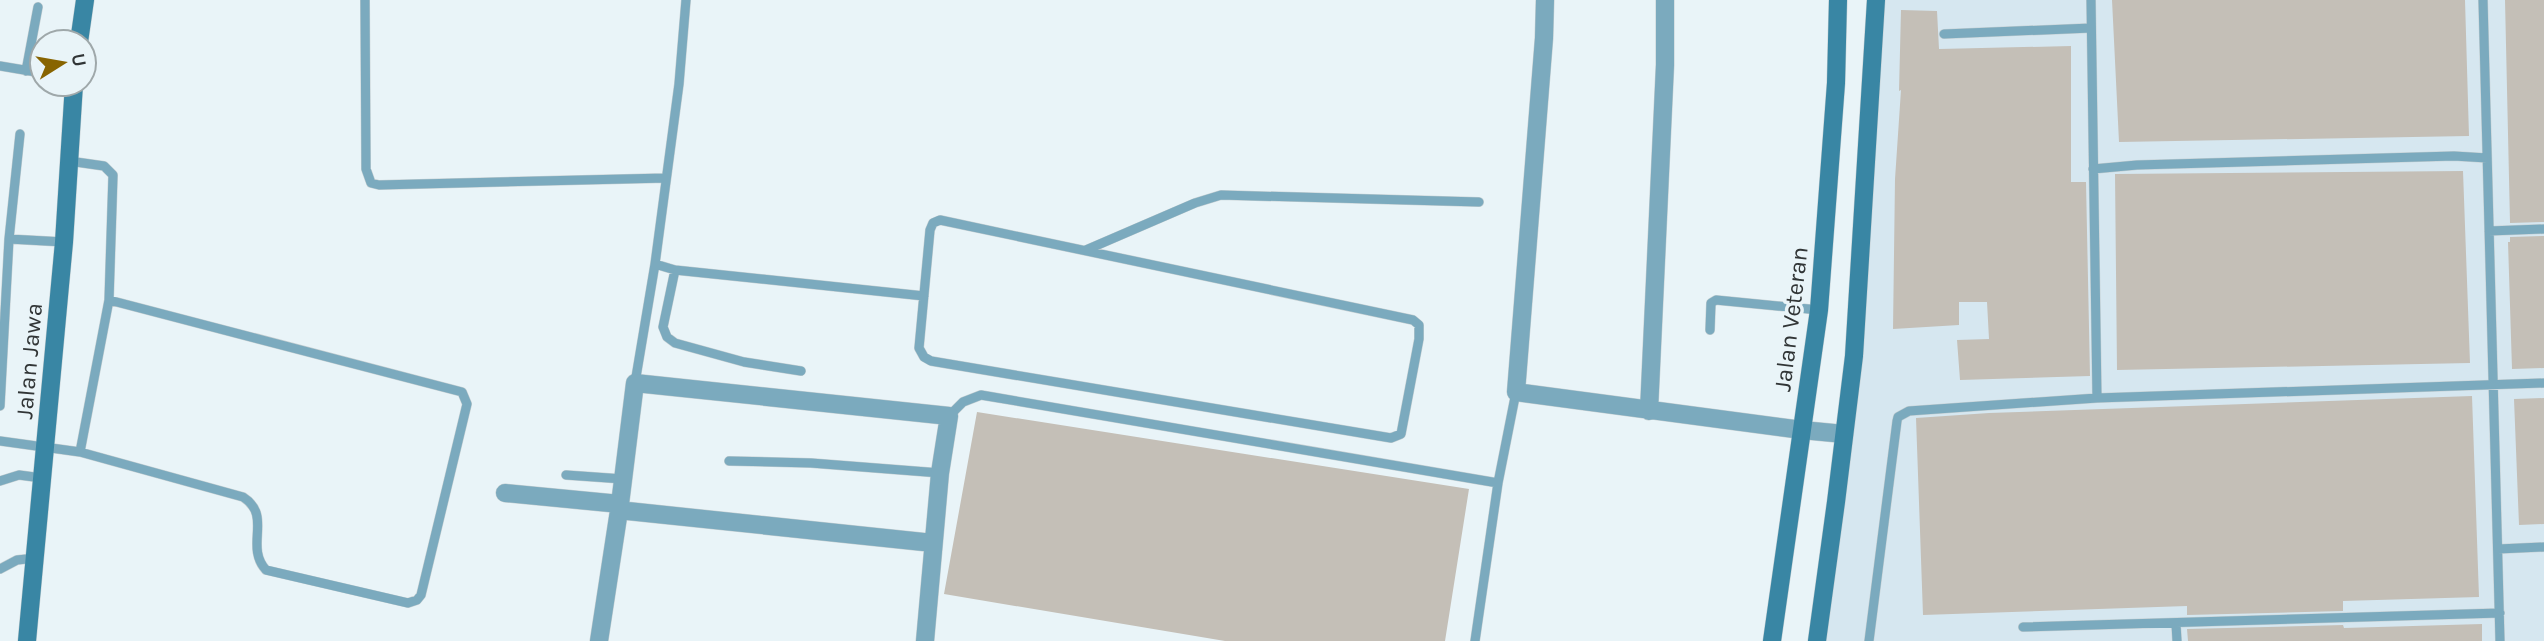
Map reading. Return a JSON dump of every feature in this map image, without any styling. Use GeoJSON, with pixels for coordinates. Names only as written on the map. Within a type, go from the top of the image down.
{"type":"FeatureCollection","features":[{"type":"Feature","properties":{"kind":"main road"},"geometry":{"type":"LineString","coordinates":[[81,28],[85,0]]}},
{"type":"Feature","properties":{"kind":"main road","name":"Jalan Veteran"},"geometry":{"type":"LineString","coordinates":[[1772,641],[1819,310],[1836,83],[1838,0]]}},
{"type":"Feature","properties":{"kind":"main road"},"geometry":{"type":"LineString","coordinates":[[1816,641],[1854,356],[1876,0]]}},
{"type":"Feature","properties":{"kind":"main road","name":"Jalan Jawa"},"geometry":{"type":"LineString","coordinates":[[27,641],[44,479],[73,98]]}},
{"type":"Feature","properties":{"kind":"street"},"geometry":{"type":"LineString","coordinates":[[1545,0],[1516,393],[1844,434]]}},
{"type":"Feature","properties":{"kind":"street"},"geometry":{"type":"LineString","coordinates":[[1649,411],[1665,65],[1665,0]]}},
{"type":"Feature","properties":{"kind":"street"},"geometry":{"type":"LineString","coordinates":[[599,641],[635,383],[939,416],[940,473],[922,541],[925,641]]}},
{"type":"Feature","properties":{"kind":"street"},"geometry":{"type":"LineString","coordinates":[[505,494],[922,541]]}},
{"type":"Feature","properties":{"kind":"lane"},"geometry":{"type":"LineString","coordinates":[[365,0],[366,169],[371,183],[379,185],[666,178]]}},
{"type":"Feature","properties":{"kind":"lane"},"geometry":{"type":"LineString","coordinates":[[635,383],[655,264],[679,85],[686,0]]}},
{"type":"Feature","properties":{"kind":"lane"},"geometry":{"type":"LineString","coordinates":[[2091,0],[2097,398]]}},
{"type":"Feature","properties":{"kind":"lane"},"geometry":{"type":"LineString","coordinates":[[2483,0],[2500,641]]}},
{"type":"Feature","properties":{"kind":"lane"},"geometry":{"type":"LineString","coordinates":[[0,66],[26,71],[38,7]]}},
{"type":"Feature","properties":{"kind":"lane"},"geometry":{"type":"LineString","coordinates":[[1944,34],[2091,28]]}},
{"type":"Feature","properties":{"kind":"lane"},"geometry":{"type":"LineString","coordinates":[[0,406],[9,239],[20,134]]}},
{"type":"Feature","properties":{"kind":"lane"},"geometry":{"type":"LineString","coordinates":[[2093,169],[2151,164],[2441,156],[2487,158]]}},
{"type":"Feature","properties":{"kind":"lane"},"geometry":{"type":"LineString","coordinates":[[69,161],[104,166],[113,175],[109,300],[80,452]]}},
{"type":"Feature","properties":{"kind":"lane"},"geometry":{"type":"LineString","coordinates":[[1086,250],[1195,203],[1221,195],[1479,202]]}},
{"type":"Feature","properties":{"kind":"lane"},"geometry":{"type":"LineString","coordinates":[[940,220],[1086,250],[1413,320],[1419,325],[1419,339],[1401,434],[1391,438],[931,361],[924,357],[919,348],[930,230],[933,223],[940,220]]}},
{"type":"Feature","properties":{"kind":"lane"},"geometry":{"type":"LineString","coordinates":[[2489,231],[2544,229]]}},
{"type":"Feature","properties":{"kind":"lane"},"geometry":{"type":"LineString","coordinates":[[9,239],[64,243]]}},
{"type":"Feature","properties":{"kind":"lane"},"geometry":{"type":"LineString","coordinates":[[655,264],[675,270],[924,296]]}},
{"type":"Feature","properties":{"kind":"lane"},"geometry":{"type":"LineString","coordinates":[[675,270],[663,327],[667,337],[675,343],[744,362],[801,371]]}},
{"type":"Feature","properties":{"kind":"lane"},"geometry":{"type":"LineString","coordinates":[[0,441],[80,452],[243,497],[254,505],[258,515],[257,552],[266,569],[408,603],[417,600],[421,595],[467,404],[462,392],[109,300]]}},
{"type":"Feature","properties":{"kind":"lane"},"geometry":{"type":"LineString","coordinates":[[1710,330],[1711,303],[1716,300],[1819,310]]}},
{"type":"Feature","properties":{"kind":"lane"},"geometry":{"type":"LineString","coordinates":[[1869,641],[1898,417],[1909,411],[2097,398],[2544,383]]}},
{"type":"Feature","properties":{"kind":"lane"},"geometry":{"type":"LineString","coordinates":[[1475,641],[1498,483],[1516,393]]}},
{"type":"Feature","properties":{"kind":"lane"},"geometry":{"type":"LineString","coordinates":[[939,416],[962,402],[981,395],[1498,483]]}},
{"type":"Feature","properties":{"kind":"lane"},"geometry":{"type":"LineString","coordinates":[[729,461],[811,463],[940,473]]}},
{"type":"Feature","properties":{"kind":"lane"},"geometry":{"type":"LineString","coordinates":[[0,481],[19,475],[44,479]]}},
{"type":"Feature","properties":{"kind":"lane"},"geometry":{"type":"LineString","coordinates":[[566,475],[622,479]]}},
{"type":"Feature","properties":{"kind":"lane"},"geometry":{"type":"LineString","coordinates":[[2498,548],[2544,547]]}},
{"type":"Feature","properties":{"kind":"lane"},"geometry":{"type":"LineString","coordinates":[[0,569],[17,560],[36,558]]}},
{"type":"Feature","properties":{"kind":"lane"},"geometry":{"type":"LineString","coordinates":[[2023,627],[2500,613]]}},
{"type":"Feature","properties":{"kind":"lane"},"geometry":{"type":"LineString","coordinates":[[2176,624],[2177,641]]}},
{"type":"Feature","properties":{"kind":"shaded area"},"geometry":{"type":"Polygon","coordinates":[[[1876,0],[2544,0],[2544,641],[1817,641],[1844,434],[1876,0]]]}},
{"type":"Feature","properties":{"kind":"building"},"geometry":{"type":"Polygon","coordinates":[[[2112,0],[2465,0],[2469,136],[2119,142],[2112,0]]]}},
{"type":"Feature","properties":{"kind":"building"},"geometry":{"type":"Polygon","coordinates":[[[2505,0],[2544,0],[2544,222],[2510,223],[2505,0]]]}},
{"type":"Feature","properties":{"kind":"building"},"geometry":{"type":"Polygon","coordinates":[[[1901,10],[1937,11],[1939,49],[2071,46],[2071,182],[2086,182],[2090,376],[1960,380],[1957,340],[1989,339],[1987,302],[1959,302],[1959,325],[1893,329],[1901,10]]]}},
{"type":"Feature","properties":{"kind":"building"},"geometry":{"type":"Polygon","coordinates":[[[2463,171],[2470,363],[2117,370],[2115,174],[2463,171]]]}},
{"type":"Feature","properties":{"kind":"building"},"geometry":{"type":"Polygon","coordinates":[[[2544,236],[2544,368],[2512,369],[2508,242],[2510,237],[2544,236]]]}},
{"type":"Feature","properties":{"kind":"building"},"geometry":{"type":"Polygon","coordinates":[[[2472,396],[2479,597],[2343,601],[2343,611],[2187,615],[2187,606],[1923,615],[1916,418],[1989,413],[2472,396]]]}},
{"type":"Feature","properties":{"kind":"building"},"geometry":{"type":"Polygon","coordinates":[[[2544,398],[2544,524],[2519,525],[2514,399],[2544,398]]]}},
{"type":"Feature","properties":{"kind":"building"},"geometry":{"type":"Polygon","coordinates":[[[977,412],[1469,489],[1445,641],[1225,641],[944,594],[977,412]]]}},
{"type":"Feature","properties":{"kind":"building"},"geometry":{"type":"Polygon","coordinates":[[[2482,624],[2482,641],[2188,641],[2187,629],[2343,625],[2344,628],[2482,624]]]}}]}
